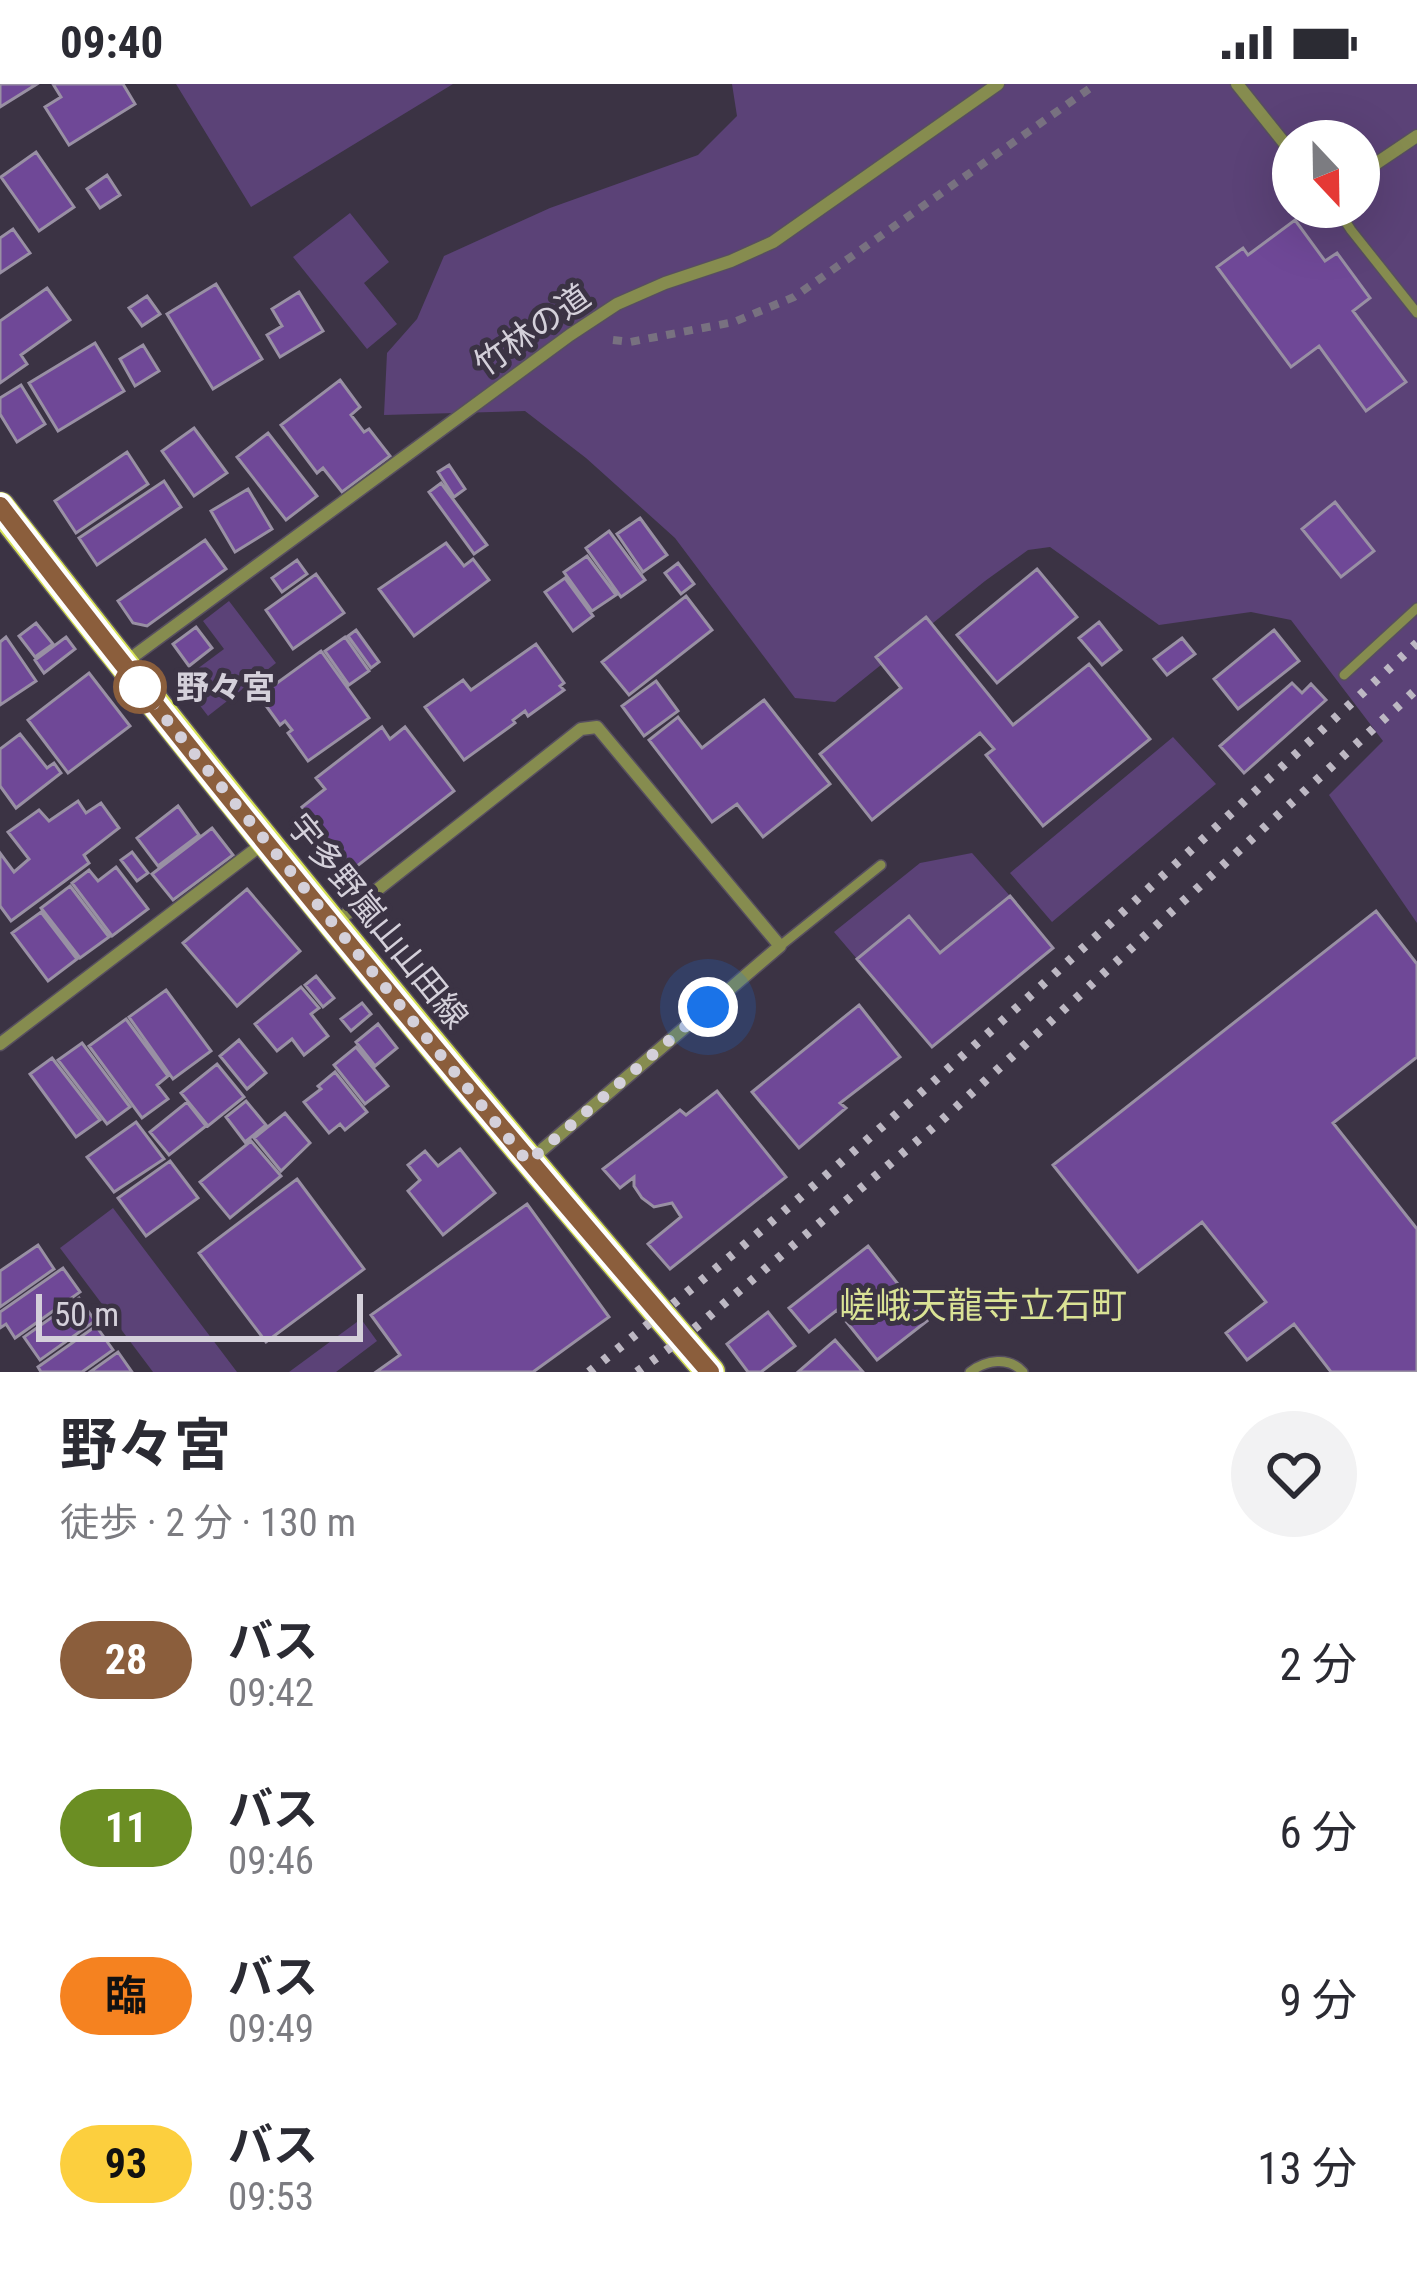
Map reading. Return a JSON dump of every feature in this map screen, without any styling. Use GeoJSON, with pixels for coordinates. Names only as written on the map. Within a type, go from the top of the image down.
{"type":"FeatureCollection","features":[{"type":"Feature","properties":{"kind":"main road","name":"宇多野嵐山山田線"},"geometry":{"type":"LineString","coordinates":[[0,507],[528,1162],[710,1372]]}},
{"type":"Feature","properties":{"kind":"street","name":"竹林の道"},"geometry":{"type":"LineString","coordinates":[[122,664],[570,335],[617,304],[773,242],[998,84]]}},
{"type":"Feature","properties":{"kind":"street"},"geometry":{"type":"LineString","coordinates":[[1237,84],[1272,128]]}},
{"type":"Feature","properties":{"kind":"street"},"geometry":{"type":"LineString","coordinates":[[1380,161],[1417,136]]}},
{"type":"Feature","properties":{"kind":"street"},"geometry":{"type":"LineString","coordinates":[[334,924],[581,729],[596,727],[780,946],[528,1162]]}},
{"type":"Feature","properties":{"kind":"street"},"geometry":{"type":"LineString","coordinates":[[0,1044],[266,841]]}},
{"type":"Feature","properties":{"kind":"lane"},"geometry":{"type":"LineString","coordinates":[[1350,228],[1417,313]]}},
{"type":"Feature","properties":{"kind":"lane"},"geometry":{"type":"LineString","coordinates":[[1344,675],[1417,608]]}},
{"type":"Feature","properties":{"kind":"lane"},"geometry":{"type":"LineString","coordinates":[[780,946],[881,865]]}},
{"type":"Feature","properties":{"kind":"lane"},"geometry":{"type":"LineString","coordinates":[[970,1372],[997,1360],[1023,1372]]}},
{"type":"Feature","properties":{"kind":"path"},"geometry":{"type":"LineString","coordinates":[[570,335],[630,342],[734,322],[794,297],[1096,84]]}},
{"type":"Feature","properties":{"kind":"shaded area"},"geometry":{"type":"Polygon","coordinates":[[[176,84],[453,84],[251,207],[176,84]]]}},
{"type":"Feature","properties":{"kind":"shaded area"},"geometry":{"type":"Polygon","coordinates":[[[732,84],[1417,84],[1417,923],[1329,795],[1383,741],[1291,620],[1251,612],[1159,625],[1050,547],[1028,550],[835,702],[795,698],[675,538],[525,411],[384,415],[387,353],[417,319],[444,256],[550,208],[698,155],[737,116],[732,84]]]}},
{"type":"Feature","properties":{"kind":"shaded area"},"geometry":{"type":"Polygon","coordinates":[[[350,213],[389,262],[364,283],[397,324],[367,349],[293,257],[350,213]]]}},
{"type":"Feature","properties":{"kind":"shaded area"},"geometry":{"type":"Polygon","coordinates":[[[229,601],[276,663],[208,716],[181,681],[224,649],[203,621],[229,601]]]}},
{"type":"Feature","properties":{"kind":"shaded area"},"geometry":{"type":"Polygon","coordinates":[[[1173,737],[1216,784],[1052,922],[1010,873],[1173,737]]]}},
{"type":"Feature","properties":{"kind":"shaded area"},"geometry":{"type":"Polygon","coordinates":[[[972,853],[1010,896],[940,953],[909,916],[857,959],[834,932],[920,863],[972,853]]]}},
{"type":"Feature","properties":{"kind":"shaded area"},"geometry":{"type":"Polygon","coordinates":[[[113,1208],[237,1372],[153,1372],[60,1248],[113,1208]]]}},
{"type":"Feature","properties":{"kind":"shaded area"},"geometry":{"type":"Polygon","coordinates":[[[361,1319],[377,1341],[336,1372],[289,1372],[361,1319]]]}},
{"type":"Feature","properties":{"kind":"building"},"geometry":{"type":"Polygon","coordinates":[[[0,84],[37,84],[0,107],[0,84]]]}},
{"type":"Feature","properties":{"kind":"building"},"geometry":{"type":"Polygon","coordinates":[[[53,84],[123,84],[135,104],[69,145],[45,107],[61,97],[53,84]]]}},
{"type":"Feature","properties":{"kind":"building"},"geometry":{"type":"Polygon","coordinates":[[[36,152],[74,207],[39,231],[1,177],[36,152]]]}},
{"type":"Feature","properties":{"kind":"building"},"geometry":{"type":"Polygon","coordinates":[[[107,175],[120,195],[100,208],[87,189],[107,175]]]}},
{"type":"Feature","properties":{"kind":"building"},"geometry":{"type":"Polygon","coordinates":[[[1284,228],[1301,228],[1325,261],[1337,253],[1370,298],[1353,311],[1406,382],[1366,411],[1319,346],[1291,367],[1217,267],[1243,248],[1248,255],[1284,228]]]}},
{"type":"Feature","properties":{"kind":"building"},"geometry":{"type":"Polygon","coordinates":[[[13,229],[30,253],[0,273],[0,238],[13,229]]]}},
{"type":"Feature","properties":{"kind":"building"},"geometry":{"type":"Polygon","coordinates":[[[216,284],[262,359],[213,389],[167,314],[216,284]]]}},
{"type":"Feature","properties":{"kind":"building"},"geometry":{"type":"Polygon","coordinates":[[[47,288],[70,320],[21,355],[27,364],[0,383],[0,321],[47,288]]]}},
{"type":"Feature","properties":{"kind":"building"},"geometry":{"type":"Polygon","coordinates":[[[299,292],[323,331],[280,357],[267,335],[282,326],[272,309],[299,292]]]}},
{"type":"Feature","properties":{"kind":"building"},"geometry":{"type":"Polygon","coordinates":[[[147,296],[160,314],[142,326],[129,308],[147,296]]]}},
{"type":"Feature","properties":{"kind":"building"},"geometry":{"type":"Polygon","coordinates":[[[95,343],[124,391],[58,431],[29,383],[95,343]]]}},
{"type":"Feature","properties":{"kind":"building"},"geometry":{"type":"Polygon","coordinates":[[[143,345],[159,371],[135,386],[120,359],[143,345]]]}},
{"type":"Feature","properties":{"kind":"building"},"geometry":{"type":"Polygon","coordinates":[[[340,380],[360,407],[351,415],[390,456],[342,492],[323,468],[317,473],[281,425],[340,380]]]}},
{"type":"Feature","properties":{"kind":"building"},"geometry":{"type":"Polygon","coordinates":[[[21,385],[45,424],[17,442],[0,414],[0,398],[21,385]]]}},
{"type":"Feature","properties":{"kind":"building"},"geometry":{"type":"Polygon","coordinates":[[[194,428],[227,473],[194,496],[162,451],[194,428]]]}},
{"type":"Feature","properties":{"kind":"building"},"geometry":{"type":"Polygon","coordinates":[[[268,433],[317,496],[286,520],[237,457],[268,433]]]}},
{"type":"Feature","properties":{"kind":"building"},"geometry":{"type":"Polygon","coordinates":[[[127,452],[148,484],[76,533],[55,501],[127,452]]]}},
{"type":"Feature","properties":{"kind":"building"},"geometry":{"type":"Polygon","coordinates":[[[449,465],[465,489],[454,497],[438,472],[449,465]]]}},
{"type":"Feature","properties":{"kind":"building"},"geometry":{"type":"Polygon","coordinates":[[[164,481],[181,507],[97,565],[79,538],[164,481]]]}},
{"type":"Feature","properties":{"kind":"building"},"geometry":{"type":"Polygon","coordinates":[[[441,483],[487,545],[474,554],[429,492],[441,483]]]}},
{"type":"Feature","properties":{"kind":"building"},"geometry":{"type":"Polygon","coordinates":[[[248,489],[272,529],[235,552],[211,511],[248,489]]]}},
{"type":"Feature","properties":{"kind":"building"},"geometry":{"type":"Polygon","coordinates":[[[1335,502],[1374,551],[1341,577],[1302,529],[1335,502]]]}},
{"type":"Feature","properties":{"kind":"building"},"geometry":{"type":"Polygon","coordinates":[[[640,518],[667,555],[643,572],[617,534],[640,518]]]}},
{"type":"Feature","properties":{"kind":"building"},"geometry":{"type":"Polygon","coordinates":[[[609,531],[645,580],[621,597],[586,548],[609,531]]]}},
{"type":"Feature","properties":{"kind":"building"},"geometry":{"type":"Polygon","coordinates":[[[205,540],[226,569],[147,626],[133,623],[118,601],[205,540]]]}},
{"type":"Feature","properties":{"kind":"building"},"geometry":{"type":"Polygon","coordinates":[[[446,543],[464,566],[473,559],[489,580],[414,636],[379,589],[446,543]]]}},
{"type":"Feature","properties":{"kind":"building"},"geometry":{"type":"Polygon","coordinates":[[[587,556],[616,595],[592,611],[564,572],[587,556]]]}},
{"type":"Feature","properties":{"kind":"building"},"geometry":{"type":"Polygon","coordinates":[[[297,560],[307,574],[282,592],[272,578],[297,560]]]}},
{"type":"Feature","properties":{"kind":"building"},"geometry":{"type":"Polygon","coordinates":[[[678,563],[694,584],[681,594],[665,573],[678,563]]]}},
{"type":"Feature","properties":{"kind":"building"},"geometry":{"type":"Polygon","coordinates":[[[1037,569],[1077,617],[997,683],[957,635],[1037,569]]]}},
{"type":"Feature","properties":{"kind":"building"},"geometry":{"type":"Polygon","coordinates":[[[316,574],[344,613],[293,649],[266,610],[316,574]]]}},
{"type":"Feature","properties":{"kind":"building"},"geometry":{"type":"Polygon","coordinates":[[[565,578],[593,616],[573,631],[545,592],[565,578]]]}},
{"type":"Feature","properties":{"kind":"building"},"geometry":{"type":"Polygon","coordinates":[[[686,596],[712,630],[629,695],[602,662],[686,596]]]}},
{"type":"Feature","properties":{"kind":"building"},"geometry":{"type":"Polygon","coordinates":[[[926,617],[1013,725],[1089,664],[1150,739],[1043,826],[986,755],[994,749],[980,733],[872,820],[820,754],[901,688],[876,657],[926,617]]]}},
{"type":"Feature","properties":{"kind":"building"},"geometry":{"type":"Polygon","coordinates":[[[1099,622],[1121,650],[1102,665],[1079,638],[1099,622]]]}},
{"type":"Feature","properties":{"kind":"building"},"geometry":{"type":"Polygon","coordinates":[[[36,623],[53,644],[35,657],[19,636],[36,623]]]}},
{"type":"Feature","properties":{"kind":"building"},"geometry":{"type":"Polygon","coordinates":[[[196,627],[212,648],[189,666],[173,644],[196,627]]]}},
{"type":"Feature","properties":{"kind":"building"},"geometry":{"type":"Polygon","coordinates":[[[356,630],[379,662],[371,668],[348,636],[356,630]]]}},
{"type":"Feature","properties":{"kind":"building"},"geometry":{"type":"Polygon","coordinates":[[[1274,630],[1299,661],[1238,709],[1214,679],[1274,630]]]}},
{"type":"Feature","properties":{"kind":"building"},"geometry":{"type":"Polygon","coordinates":[[[6,637],[36,681],[0,705],[0,642],[6,637]]]}},
{"type":"Feature","properties":{"kind":"building"},"geometry":{"type":"Polygon","coordinates":[[[66,637],[75,649],[44,673],[35,660],[66,637]]]}},
{"type":"Feature","properties":{"kind":"building"},"geometry":{"type":"Polygon","coordinates":[[[345,637],[369,671],[349,685],[325,651],[345,637]]]}},
{"type":"Feature","properties":{"kind":"building"},"geometry":{"type":"Polygon","coordinates":[[[1182,638],[1195,654],[1167,675],[1154,659],[1182,638]]]}},
{"type":"Feature","properties":{"kind":"building"},"geometry":{"type":"Polygon","coordinates":[[[536,644],[564,683],[560,686],[564,690],[528,716],[525,711],[464,760],[425,707],[463,680],[471,690],[536,644]]]}},
{"type":"Feature","properties":{"kind":"building"},"geometry":{"type":"Polygon","coordinates":[[[321,651],[369,718],[308,761],[288,733],[292,730],[285,721],[280,725],[259,696],[321,651]]]}},
{"type":"Feature","properties":{"kind":"building"},"geometry":{"type":"Polygon","coordinates":[[[89,673],[130,726],[68,773],[28,720],[89,673]]]}},
{"type":"Feature","properties":{"kind":"building"},"geometry":{"type":"Polygon","coordinates":[[[656,681],[678,711],[644,736],[622,706],[656,681]]]}},
{"type":"Feature","properties":{"kind":"building"},"geometry":{"type":"Polygon","coordinates":[[[1292,683],[1302,693],[1311,684],[1326,700],[1244,773],[1220,746],[1292,683]]]}},
{"type":"Feature","properties":{"kind":"building"},"geometry":{"type":"Polygon","coordinates":[[[764,700],[830,784],[763,837],[737,804],[712,822],[649,740],[678,717],[702,748],[764,700]]]}},
{"type":"Feature","properties":{"kind":"building"},"geometry":{"type":"Polygon","coordinates":[[[382,727],[390,739],[405,727],[454,791],[352,870],[302,807],[325,789],[316,778],[382,727]]]}},
{"type":"Feature","properties":{"kind":"building"},"geometry":{"type":"Polygon","coordinates":[[[20,734],[47,768],[54,763],[61,773],[16,808],[0,786],[0,749],[20,734]]]}},
{"type":"Feature","properties":{"kind":"building"},"geometry":{"type":"Polygon","coordinates":[[[78,801],[86,813],[101,803],[119,828],[84,855],[89,863],[11,921],[0,906],[0,853],[14,872],[29,859],[8,832],[39,810],[49,821],[78,801]]]}},
{"type":"Feature","properties":{"kind":"building"},"geometry":{"type":"Polygon","coordinates":[[[178,806],[199,835],[158,866],[137,838],[178,806]]]}},
{"type":"Feature","properties":{"kind":"building"},"geometry":{"type":"Polygon","coordinates":[[[212,828],[233,855],[173,900],[152,874],[212,828]]]}},
{"type":"Feature","properties":{"kind":"building"},"geometry":{"type":"Polygon","coordinates":[[[132,852],[148,873],[137,881],[121,860],[132,852]]]}},
{"type":"Feature","properties":{"kind":"building"},"geometry":{"type":"Polygon","coordinates":[[[116,867],[148,909],[112,936],[72,883],[89,870],[98,881],[116,867]]]}},
{"type":"Feature","properties":{"kind":"building"},"geometry":{"type":"Polygon","coordinates":[[[70,886],[109,937],[80,958],[41,908],[70,886]]]}},
{"type":"Feature","properties":{"kind":"building"},"geometry":{"type":"Polygon","coordinates":[[[247,889],[300,951],[237,1006],[183,943],[247,889]]]}},
{"type":"Feature","properties":{"kind":"building"},"geometry":{"type":"Polygon","coordinates":[[[1010,896],[1053,948],[932,1047],[857,959],[909,916],[940,953],[1010,896]]]}},
{"type":"Feature","properties":{"kind":"building"},"geometry":{"type":"Polygon","coordinates":[[[1376,911],[1417,964],[1417,1057],[1333,1123],[1417,1229],[1417,1372],[1331,1372],[1294,1324],[1247,1360],[1226,1333],[1266,1302],[1202,1222],[1138,1272],[1053,1165],[1376,911]]]}},
{"type":"Feature","properties":{"kind":"building"},"geometry":{"type":"Polygon","coordinates":[[[41,912],[77,959],[48,981],[12,933],[41,912]]]}},
{"type":"Feature","properties":{"kind":"building"},"geometry":{"type":"Polygon","coordinates":[[[316,976],[334,998],[323,1007],[305,985],[316,976]]]}},
{"type":"Feature","properties":{"kind":"building"},"geometry":{"type":"Polygon","coordinates":[[[301,987],[319,1008],[311,1014],[328,1036],[304,1055],[292,1039],[277,1051],[255,1024],[301,987]]]}},
{"type":"Feature","properties":{"kind":"building"},"geometry":{"type":"Polygon","coordinates":[[[166,990],[211,1051],[173,1079],[129,1017],[166,990]]]}},
{"type":"Feature","properties":{"kind":"building"},"geometry":{"type":"Polygon","coordinates":[[[362,1003],[371,1014],[351,1031],[341,1019],[362,1003]]]}},
{"type":"Feature","properties":{"kind":"building"},"geometry":{"type":"Polygon","coordinates":[[[859,1005],[900,1057],[840,1103],[846,1108],[799,1148],[752,1092],[859,1005]]]}},
{"type":"Feature","properties":{"kind":"building"},"geometry":{"type":"Polygon","coordinates":[[[126,1019],[168,1076],[157,1085],[168,1099],[142,1118],[89,1046],[126,1019]]]}},
{"type":"Feature","properties":{"kind":"building"},"geometry":{"type":"Polygon","coordinates":[[[378,1024],[397,1048],[375,1066],[356,1042],[378,1024]]]}},
{"type":"Feature","properties":{"kind":"building"},"geometry":{"type":"Polygon","coordinates":[[[239,1040],[266,1073],[247,1089],[220,1056],[239,1040]]]}},
{"type":"Feature","properties":{"kind":"building"},"geometry":{"type":"Polygon","coordinates":[[[82,1043],[130,1107],[107,1124],[58,1060],[82,1043]]]}},
{"type":"Feature","properties":{"kind":"building"},"geometry":{"type":"Polygon","coordinates":[[[356,1047],[388,1086],[365,1104],[334,1065],[356,1047]]]}},
{"type":"Feature","properties":{"kind":"building"},"geometry":{"type":"Polygon","coordinates":[[[52,1058],[100,1120],[76,1137],[30,1074],[52,1058]]]}},
{"type":"Feature","properties":{"kind":"building"},"geometry":{"type":"Polygon","coordinates":[[[217,1064],[244,1097],[208,1126],[181,1093],[217,1064]]]}},
{"type":"Feature","properties":{"kind":"building"},"geometry":{"type":"Polygon","coordinates":[[[335,1072],[367,1112],[345,1130],[340,1124],[329,1133],[304,1102],[335,1072]]]}},
{"type":"Feature","properties":{"kind":"building"},"geometry":{"type":"Polygon","coordinates":[[[717,1091],[786,1177],[670,1269],[648,1244],[681,1217],[672,1203],[654,1207],[634,1186],[634,1177],[620,1188],[603,1169],[680,1110],[686,1115],[717,1091]]]}},
{"type":"Feature","properties":{"kind":"building"},"geometry":{"type":"Polygon","coordinates":[[[246,1101],[266,1125],[245,1142],[226,1117],[246,1101]]]}},
{"type":"Feature","properties":{"kind":"building"},"geometry":{"type":"Polygon","coordinates":[[[187,1102],[206,1126],[169,1155],[150,1132],[187,1102]]]}},
{"type":"Feature","properties":{"kind":"building"},"geometry":{"type":"Polygon","coordinates":[[[285,1113],[310,1143],[281,1171],[254,1138],[285,1113]]]}},
{"type":"Feature","properties":{"kind":"building"},"geometry":{"type":"Polygon","coordinates":[[[136,1122],[164,1159],[114,1192],[87,1157],[136,1122]]]}},
{"type":"Feature","properties":{"kind":"building"},"geometry":{"type":"Polygon","coordinates":[[[251,1141],[281,1176],[230,1218],[200,1182],[251,1141]]]}},
{"type":"Feature","properties":{"kind":"building"},"geometry":{"type":"Polygon","coordinates":[[[460,1149],[495,1193],[443,1235],[408,1191],[420,1180],[408,1165],[425,1151],[438,1166],[460,1149]]]}},
{"type":"Feature","properties":{"kind":"building"},"geometry":{"type":"Polygon","coordinates":[[[170,1161],[198,1198],[146,1236],[118,1198],[170,1161]]]}},
{"type":"Feature","properties":{"kind":"building"},"geometry":{"type":"Polygon","coordinates":[[[297,1179],[364,1269],[266,1342],[199,1253],[297,1179]]]}},
{"type":"Feature","properties":{"kind":"building"},"geometry":{"type":"Polygon","coordinates":[[[527,1204],[609,1317],[533,1372],[376,1372],[400,1355],[371,1315],[527,1204]]]}},
{"type":"Feature","properties":{"kind":"building"},"geometry":{"type":"Polygon","coordinates":[[[38,1245],[54,1269],[0,1307],[0,1271],[38,1245]]]}},
{"type":"Feature","properties":{"kind":"building"},"geometry":{"type":"Polygon","coordinates":[[[868,1246],[927,1321],[877,1360],[837,1310],[809,1332],[789,1308],[868,1246]]]}},
{"type":"Feature","properties":{"kind":"building"},"geometry":{"type":"Polygon","coordinates":[[[63,1268],[80,1292],[15,1338],[6,1324],[0,1328],[0,1312],[63,1268]]]}},
{"type":"Feature","properties":{"kind":"building"},"geometry":{"type":"Polygon","coordinates":[[[79,1298],[95,1321],[40,1360],[24,1337],[79,1298]]]}},
{"type":"Feature","properties":{"kind":"building"},"geometry":{"type":"Polygon","coordinates":[[[768,1312],[795,1346],[761,1372],[748,1372],[727,1344],[768,1312]]]}},
{"type":"Feature","properties":{"kind":"building"},"geometry":{"type":"Polygon","coordinates":[[[96,1326],[113,1350],[82,1372],[41,1372],[38,1367],[96,1326]]]}},
{"type":"Feature","properties":{"kind":"building"},"geometry":{"type":"Polygon","coordinates":[[[835,1340],[863,1372],[798,1372],[835,1340]]]}},
{"type":"Feature","properties":{"kind":"building"},"geometry":{"type":"Polygon","coordinates":[[[118,1352],[132,1372],[90,1372],[118,1352]]]}},
{"type":"Feature","properties":{"kind":"railway"},"geometry":{"type":"LineString","coordinates":[[589,1372],[906,1106],[1417,643]]}},
{"type":"Feature","properties":{"kind":"railway"},"geometry":{"type":"LineString","coordinates":[[637,1372],[942,1120],[1417,689]]}},
{"type":"Feature","properties":{"kind":"bus line","name":"28"},"geometry":{"type":"LineString","coordinates":[[0,506],[122,664],[528,1162],[710,1372]]}},
{"type":"Feature","properties":{"kind":"place","name":"野々宮"},"geometry":{"type":"Point","coordinates":[140,687]}},
{"type":"Feature","properties":{"kind":"district","name":"嵯峨天龍寺立石町"},"geometry":{"type":"Point","coordinates":[983,1306]}},
{"type":"Feature","properties":{"kind":"route"},"geometry":{"type":"LineString","coordinates":[[140,687],[528,1162],[708,1007]]}}]}
